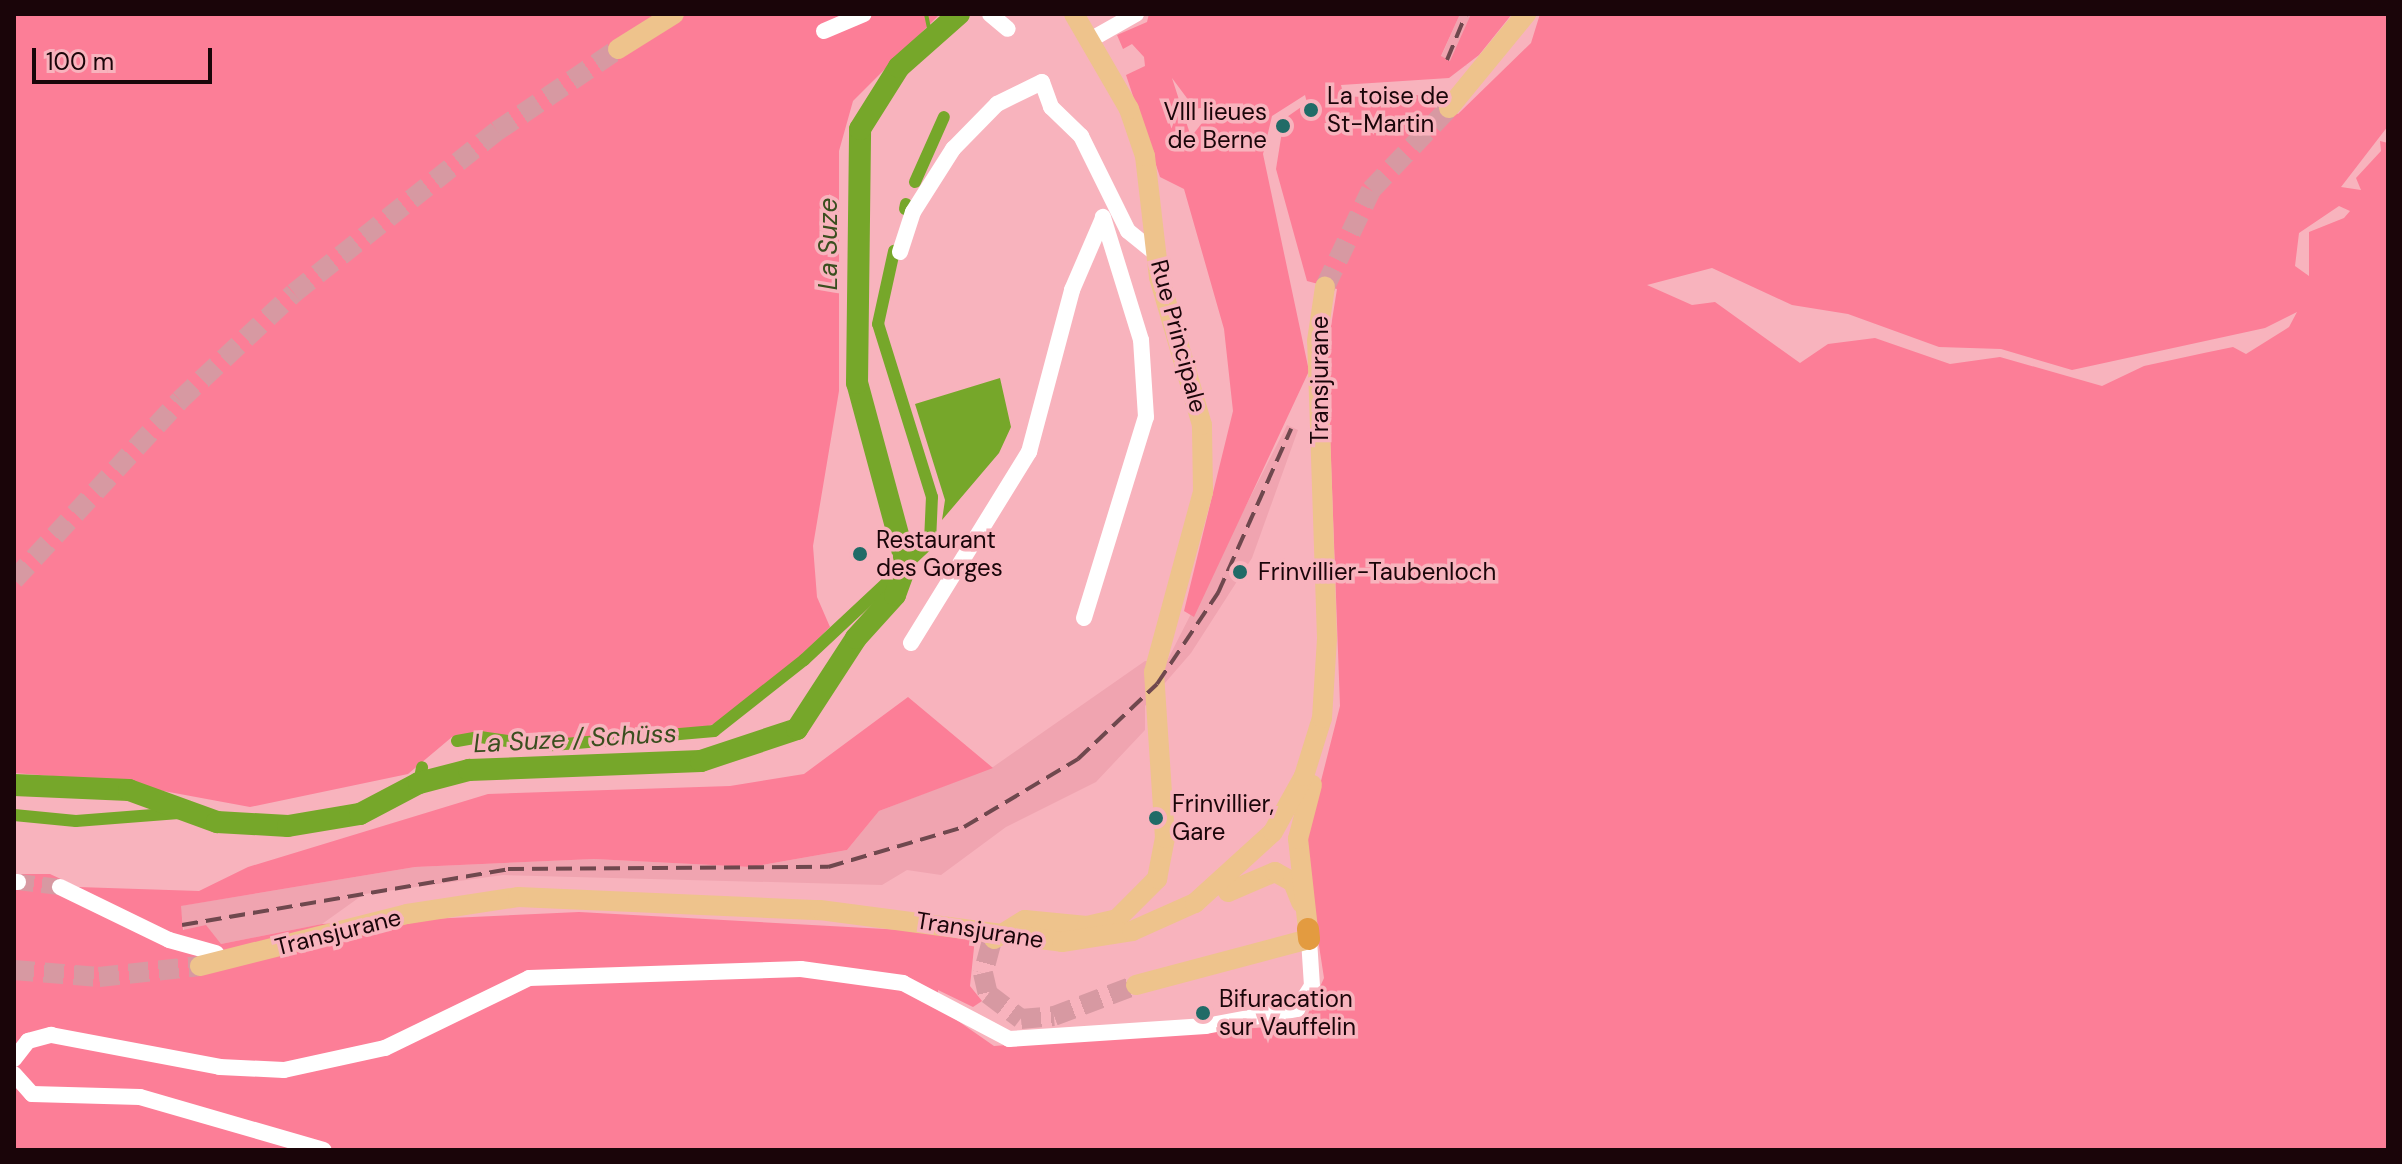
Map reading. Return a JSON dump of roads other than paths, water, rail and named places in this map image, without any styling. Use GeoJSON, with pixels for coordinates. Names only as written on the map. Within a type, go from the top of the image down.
{"type":"FeatureCollection","features":[{"type":"Feature","properties":{"kind":"main road"},"geometry":{"type":"LineString","coordinates":[[618,49],[674,14]]}},
{"type":"Feature","properties":{"kind":"main road"},"geometry":{"type":"LineString","coordinates":[[1449,108],[1526,14]]}},
{"type":"Feature","properties":{"kind":"main road","name":"Rue Principale"},"geometry":{"type":"LineString","coordinates":[[992,941],[1048,924],[1117,919],[1152,888],[1165,838],[1154,672],[1193,547],[1204,474],[1196,391],[1155,253],[1142,143],[1083,28]]}},
{"type":"Feature","properties":{"kind":"main road","name":"Transjurane"},"geometry":{"type":"LineString","coordinates":[[208,960],[438,908],[553,895],[820,910],[992,941],[1087,940],[1147,926],[1195,903],[1255,853],[1304,776],[1322,718],[1327,638],[1317,341],[1325,287]]}},
{"type":"Feature","properties":{"kind":"main road"},"geometry":{"type":"LineString","coordinates":[[1308,934],[1298,829],[1323,755],[1322,718]]}},
{"type":"Feature","properties":{"kind":"main road"},"geometry":{"type":"LineString","coordinates":[[1195,903],[1219,899],[1267,871],[1293,882],[1308,934]]}},
{"type":"Feature","properties":{"kind":"main road"},"geometry":{"type":"LineString","coordinates":[[1136,985],[1308,934]]}},
{"type":"Feature","properties":{"kind":"street"},"geometry":{"type":"LineString","coordinates":[[824,31],[864,14]]}},
{"type":"Feature","properties":{"kind":"street"},"geometry":{"type":"LineString","coordinates":[[990,14],[1008,29]]}},
{"type":"Feature","properties":{"kind":"street"},"geometry":{"type":"LineString","coordinates":[[1083,28],[1136,14]]}},
{"type":"Feature","properties":{"kind":"street"},"geometry":{"type":"LineString","coordinates":[[900,252],[913,212],[953,149],[997,104],[1042,82],[1051,107],[1081,136],[1107,196],[1134,240],[1155,253]]}},
{"type":"Feature","properties":{"kind":"street"},"geometry":{"type":"LineString","coordinates":[[911,643],[1029,452],[1072,290],[1103,218],[1107,196]]}},
{"type":"Feature","properties":{"kind":"street"},"geometry":{"type":"LineString","coordinates":[[1084,618],[1146,417],[1141,340],[1103,218]]}},
{"type":"Feature","properties":{"kind":"street"},"geometry":{"type":"LineString","coordinates":[[60,887],[208,960]]}},
{"type":"Feature","properties":{"kind":"street"},"geometry":{"type":"LineString","coordinates":[[14,1059],[28,1041],[51,1035],[220,1067],[284,1070],[385,1048],[529,978],[801,969],[903,983],[1009,1039],[1206,1026],[1297,1009],[1312,986],[1308,934]]}},
{"type":"Feature","properties":{"kind":"street"},"geometry":{"type":"LineString","coordinates":[[14,1074],[32,1094],[121,1094],[324,1150]]}},
{"type":"Feature","properties":{"kind":"waterway"},"geometry":{"type":"LineString","coordinates":[[926,14],[930,33]]}},
{"type":"Feature","properties":{"kind":"waterway","name":"La Suze / Schüss"},"geometry":{"type":"LineString","coordinates":[[14,785],[129,790],[217,822],[288,826],[360,814],[419,783],[469,770],[701,761],[797,729],[856,638],[895,595],[906,564],[857,383],[860,129],[899,67],[959,14]]}},
{"type":"Feature","properties":{"kind":"waterway"},"geometry":{"type":"LineString","coordinates":[[915,182],[944,117]]}},
{"type":"Feature","properties":{"kind":"waterway"},"geometry":{"type":"LineString","coordinates":[[905,209],[906,204]]}},
{"type":"Feature","properties":{"kind":"waterway"},"geometry":{"type":"LineString","coordinates":[[457,741],[480,737],[542,746],[714,731],[804,660],[930,542],[932,497],[878,324],[894,251]]}},
{"type":"Feature","properties":{"kind":"waterway"},"geometry":{"type":"LineString","coordinates":[[419,783],[422,767]]}},
{"type":"Feature","properties":{"kind":"waterway"},"geometry":{"type":"LineString","coordinates":[[14,815],[76,821],[179,813]]}},
{"type":"Feature","properties":{"kind":"tunnel"},"geometry":{"type":"LineString","coordinates":[[14,580],[180,400],[294,293],[497,131],[618,49]]}},
{"type":"Feature","properties":{"kind":"tunnel"},"geometry":{"type":"LineString","coordinates":[[1325,287],[1371,190],[1449,108]]}},
{"type":"Feature","properties":{"kind":"tunnel"},"geometry":{"type":"LineString","coordinates":[[18,882],[60,887]]}},
{"type":"Feature","properties":{"kind":"tunnel"},"geometry":{"type":"LineString","coordinates":[[991,944],[983,973],[988,994],[1021,1019],[1054,1016],[1136,985]]}},
{"type":"Feature","properties":{"kind":"tunnel"},"geometry":{"type":"LineString","coordinates":[[14,970],[99,977],[200,966]]}},
{"type":"Feature","properties":{"kind":"railway"},"geometry":{"type":"LineString","coordinates":[[1447,60],[1466,14]]}},
{"type":"Feature","properties":{"kind":"railway"},"geometry":{"type":"LineString","coordinates":[[182,925],[508,869],[828,867],[964,827],[1078,759],[1157,684],[1218,593],[1291,429]]}},
{"type":"Feature","properties":{"kind":"place","name":"La toise de St-Martin"},"geometry":{"type":"Point","coordinates":[1311,110]}},
{"type":"Feature","properties":{"kind":"place","name":"VIII lieues de Berne"},"geometry":{"type":"Point","coordinates":[1283,126]}},
{"type":"Feature","properties":{"kind":"place","name":"Restaurant des Gorges"},"geometry":{"type":"Point","coordinates":[860,554]}},
{"type":"Feature","properties":{"kind":"place","name":"Frinvillier-Taubenloch"},"geometry":{"type":"Point","coordinates":[1240,572]}},
{"type":"Feature","properties":{"kind":"place","name":"Frinvillier, Gare"},"geometry":{"type":"Point","coordinates":[1156,818]}},
{"type":"Feature","properties":{"kind":"place","name":"Bifuracation sur Vauffelin"},"geometry":{"type":"Point","coordinates":[1203,1013]}},
{"type":"Feature","properties":{"kind":"water label","name":"La Suze"},"geometry":{"type":"Point","coordinates":[829,244]}}]}
